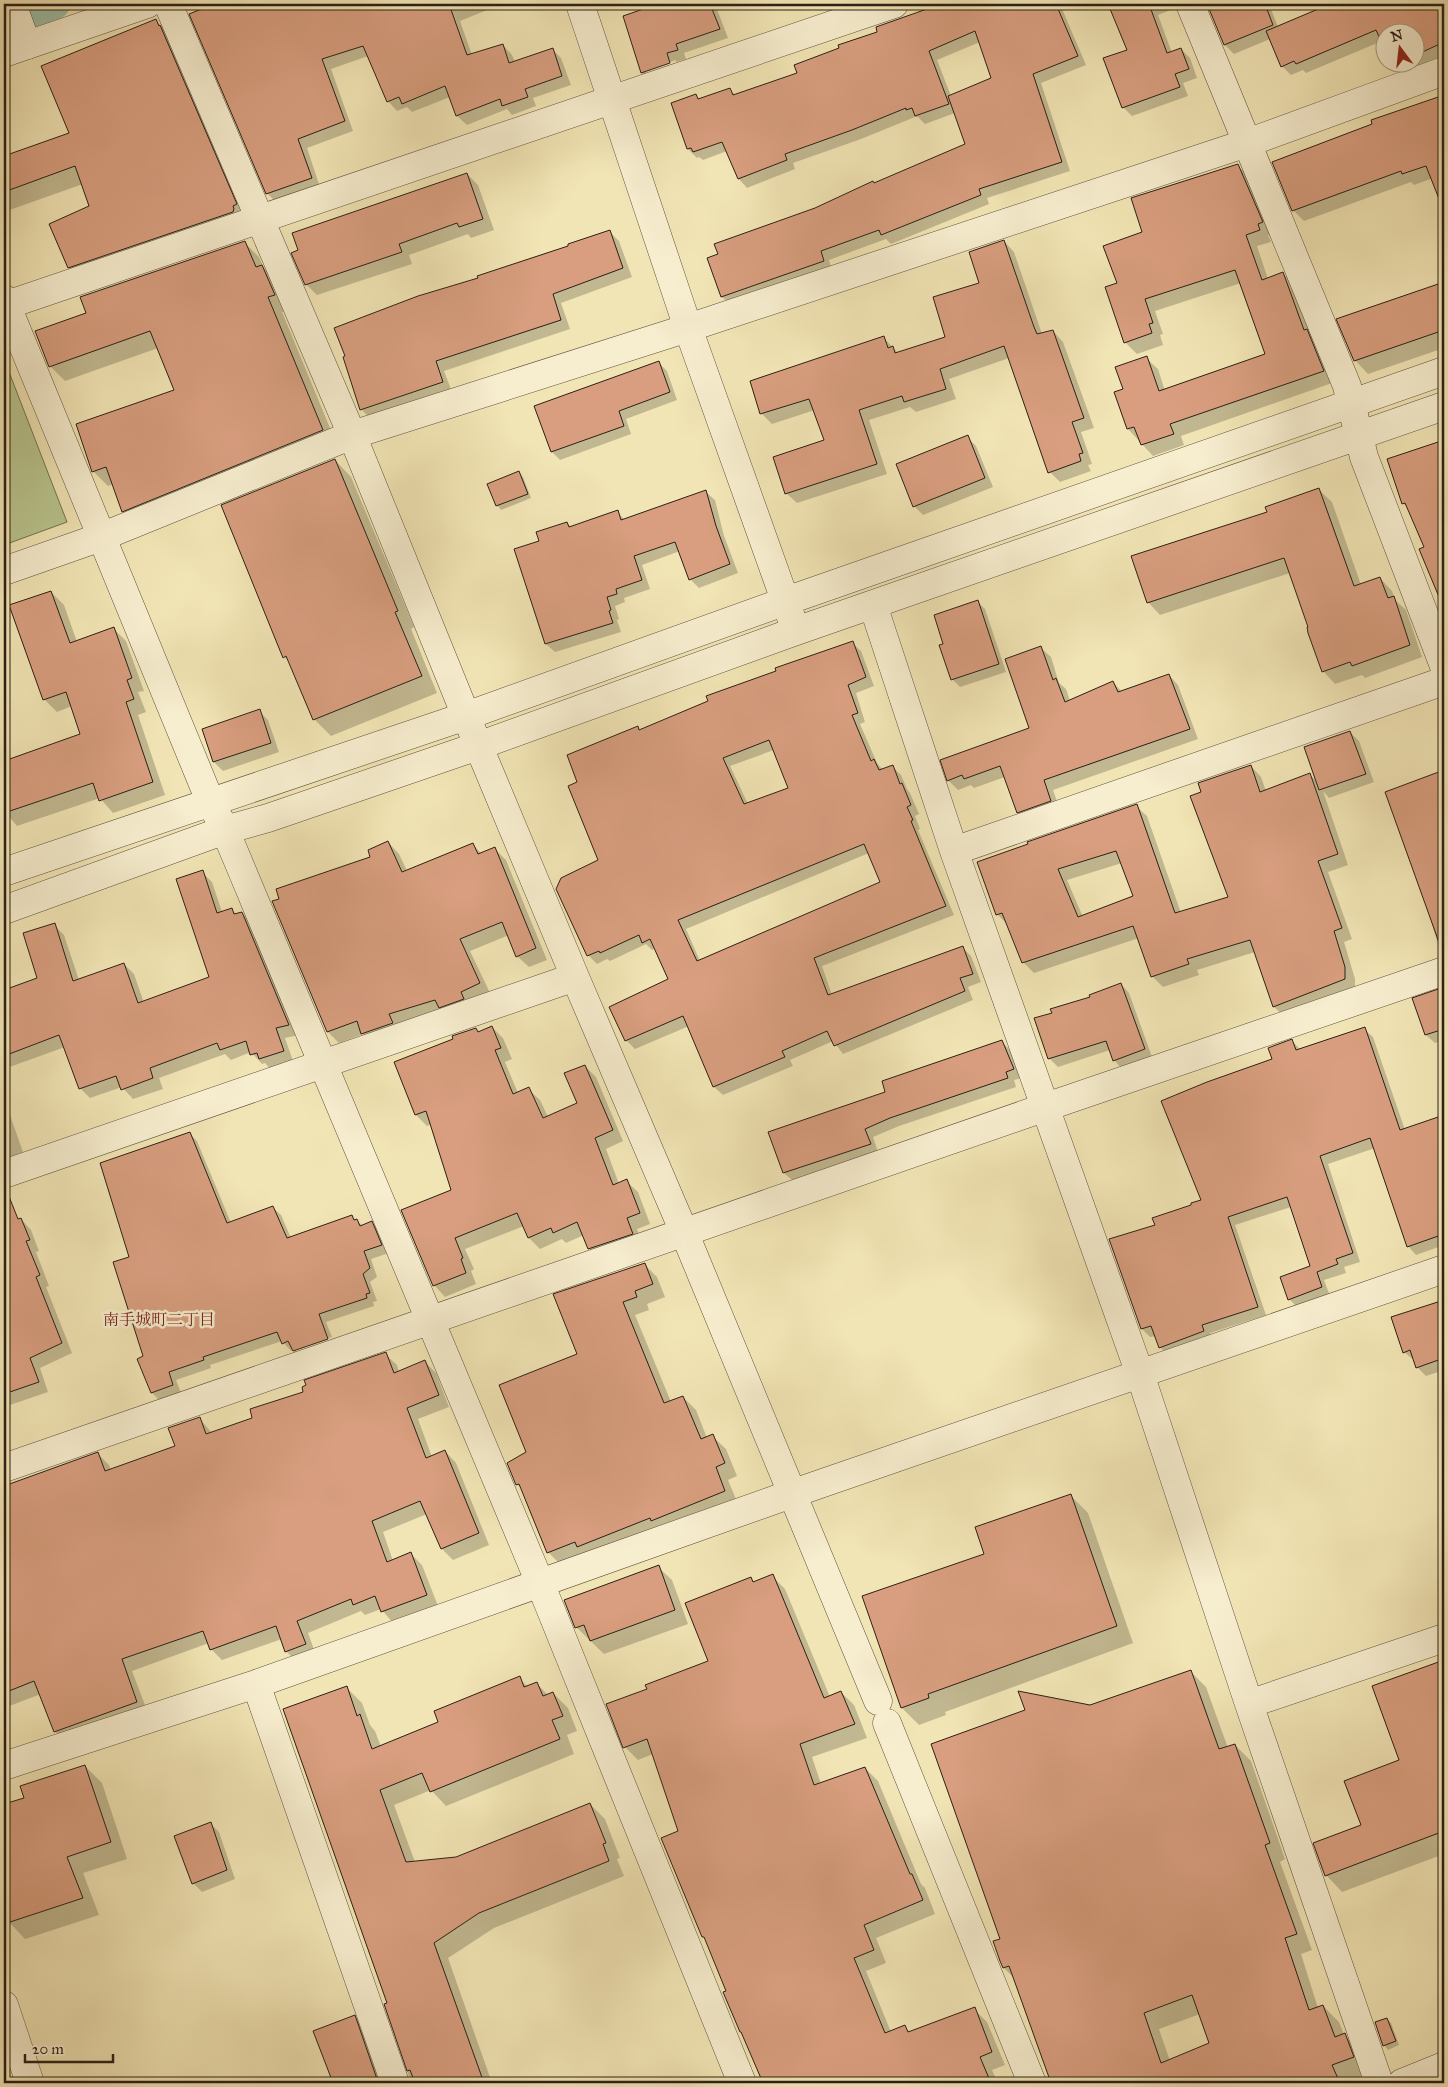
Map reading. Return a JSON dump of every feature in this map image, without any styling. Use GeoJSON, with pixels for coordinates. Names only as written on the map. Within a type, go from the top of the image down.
{"type":"FeatureCollection","features":[{"type":"Feature","properties":{"kind":"street"},"geometry":{"type":"LineString","coordinates":[[12,4],[16,49],[147,4]]}},
{"type":"Feature","properties":{"kind":"street"},"geometry":{"type":"LineString","coordinates":[[168,4],[352,436],[574,977],[684,1232],[882,1712],[1032,2083]]}},
{"type":"Feature","properties":{"kind":"street"},"geometry":{"type":"LineString","coordinates":[[580,4],[688,328],[796,631]]}},
{"type":"Feature","properties":{"kind":"street"},"geometry":{"type":"LineString","coordinates":[[742,2083],[540,1583],[429,1320],[324,1063],[225,830],[210,801],[5,304],[261,220],[894,4]]}},
{"type":"Feature","properties":{"kind":"street"},"geometry":{"type":"LineString","coordinates":[[1190,4],[1347,386],[1364,458],[1444,666]]}},
{"type":"Feature","properties":{"kind":"street"},"geometry":{"type":"LineString","coordinates":[[4,571],[101,537],[352,436],[688,328],[1248,143],[1444,71]]}},
{"type":"Feature","properties":{"kind":"street"},"geometry":{"type":"LineString","coordinates":[[4,872],[466,716],[786,601],[1444,371]]}},
{"type":"Feature","properties":{"kind":"street"},"geometry":{"type":"LineString","coordinates":[[4,910],[225,830],[268,818],[478,746],[796,631],[1444,406]]}},
{"type":"Feature","properties":{"kind":"street"},"geometry":{"type":"LineString","coordinates":[[873,605],[954,851],[1140,1374],[1249,1704],[1379,2083]]}},
{"type":"Feature","properties":{"kind":"street"},"geometry":{"type":"LineString","coordinates":[[954,851],[1444,680]]}},
{"type":"Feature","properties":{"kind":"street"},"geometry":{"type":"LineString","coordinates":[[4,1468],[1046,1106],[1444,971]]}},
{"type":"Feature","properties":{"kind":"street"},"geometry":{"type":"LineString","coordinates":[[4,1174],[574,977]]}},
{"type":"Feature","properties":{"kind":"street"},"geometry":{"type":"LineString","coordinates":[[4,1766],[256,1684],[791,1494],[1444,1270]]}},
{"type":"Feature","properties":{"kind":"street"},"geometry":{"type":"LineString","coordinates":[[1249,1704],[1444,1638]]}},
{"type":"Feature","properties":{"kind":"street"},"geometry":{"type":"LineString","coordinates":[[256,1684],[395,2083]]}},
{"type":"Feature","properties":{"kind":"street"},"geometry":{"type":"LineString","coordinates":[[4,2005],[30,2083]]}},
{"type":"Feature","properties":{"kind":"street"},"geometry":{"type":"LineString","coordinates":[[1402,2083],[1444,2066]]}},
{"type":"Feature","properties":{"kind":"green space"},"geometry":{"type":"Polygon","coordinates":[[[4,359],[67,522],[4,545],[4,359]]]}},
{"type":"Feature","properties":{"kind":"building"},"geometry":{"type":"Polygon","coordinates":[[[214,4],[449,4],[467,55],[503,44],[509,63],[553,48],[562,76],[525,89],[528,97],[502,106],[500,99],[456,116],[445,86],[402,104],[399,97],[387,102],[363,46],[322,59],[345,121],[298,139],[312,178],[266,194],[189,14],[214,4]]]}},
{"type":"Feature","properties":{"kind":"building"},"geometry":{"type":"Polygon","coordinates":[[[645,4],[710,4],[720,29],[676,44],[678,50],[667,53],[670,63],[641,73],[623,16],[646,8],[645,4]]]}},
{"type":"Feature","properties":{"kind":"building"},"geometry":{"type":"Polygon","coordinates":[[[941,4],[1056,4],[1078,56],[1033,74],[1062,162],[979,189],[981,195],[881,235],[879,230],[821,251],[824,261],[721,297],[707,258],[718,254],[714,244],[815,208],[873,181],[874,183],[965,144],[948,96],[991,78],[975,31],[929,51],[949,104],[915,116],[912,108],[906,110],[906,108],[785,154],[787,160],[738,179],[722,142],[693,152],[691,148],[687,149],[671,103],[696,94],[698,99],[730,88],[733,95],[797,73],[794,65],[839,48],[838,45],[877,32],[876,27],[941,4]]]}},
{"type":"Feature","properties":{"kind":"building"},"geometry":{"type":"Polygon","coordinates":[[[1108,4],[1149,4],[1167,53],[1181,48],[1189,69],[1175,74],[1180,87],[1122,108],[1103,58],[1127,50],[1108,4]]]}},
{"type":"Feature","properties":{"kind":"building"},"geometry":{"type":"Polygon","coordinates":[[[1207,4],[1265,4],[1273,25],[1224,45],[1207,4]]]}},
{"type":"Feature","properties":{"kind":"building"},"geometry":{"type":"Polygon","coordinates":[[[1330,4],[1444,4],[1444,42],[1426,50],[1426,22],[1376,22],[1376,30],[1296,64],[1294,61],[1281,67],[1266,31],[1330,4]]]}},
{"type":"Feature","properties":{"kind":"building"},"geometry":{"type":"Polygon","coordinates":[[[156,19],[237,204],[233,206],[233,212],[68,268],[49,224],[89,206],[75,166],[4,192],[4,156],[69,133],[41,66],[156,19]]]}},
{"type":"Feature","properties":{"kind":"building"},"geometry":{"type":"Polygon","coordinates":[[[1444,95],[1444,209],[1426,166],[1402,174],[1401,171],[1292,211],[1272,162],[1372,124],[1371,120],[1444,95]]]}},
{"type":"Feature","properties":{"kind":"building"},"geometry":{"type":"Polygon","coordinates":[[[1238,164],[1263,222],[1258,224],[1260,230],[1246,235],[1262,280],[1283,272],[1304,330],[1307,329],[1324,371],[1170,424],[1174,434],[1141,445],[1134,427],[1127,429],[1114,392],[1123,389],[1115,367],[1147,356],[1159,391],[1265,354],[1235,270],[1145,299],[1153,323],[1149,324],[1152,333],[1124,343],[1105,287],[1117,283],[1103,246],[1142,232],[1131,198],[1238,164]]]}},
{"type":"Feature","properties":{"kind":"building"},"geometry":{"type":"Polygon","coordinates":[[[467,173],[483,219],[459,227],[457,223],[399,244],[402,252],[305,285],[291,253],[298,250],[292,233],[467,173]]]}},
{"type":"Feature","properties":{"kind":"building"},"geometry":{"type":"Polygon","coordinates":[[[610,230],[623,268],[553,294],[561,320],[436,361],[443,382],[360,410],[343,357],[345,356],[334,328],[418,296],[478,278],[477,276],[610,230]]]}},
{"type":"Feature","properties":{"kind":"building"},"geometry":{"type":"Polygon","coordinates":[[[1004,240],[1037,334],[1053,330],[1084,418],[1072,422],[1083,453],[1079,454],[1081,461],[1048,473],[1004,346],[940,369],[946,389],[904,402],[902,396],[859,410],[877,464],[785,494],[773,457],[824,440],[809,399],[760,414],[750,381],[884,336],[888,348],[893,346],[895,353],[945,337],[933,297],[979,283],[969,252],[1004,240]]]}},
{"type":"Feature","properties":{"kind":"building"},"geometry":{"type":"Polygon","coordinates":[[[245,241],[256,267],[262,265],[275,295],[268,297],[323,430],[122,512],[106,467],[92,472],[76,424],[174,390],[150,331],[49,367],[35,331],[86,313],[80,297],[245,241]]]}},
{"type":"Feature","properties":{"kind":"building"},"geometry":{"type":"Polygon","coordinates":[[[1444,282],[1444,330],[1354,361],[1336,319],[1444,282]]]}},
{"type":"Feature","properties":{"kind":"building"},"geometry":{"type":"Polygon","coordinates":[[[659,361],[670,392],[619,411],[624,426],[551,452],[534,406],[659,361]]]}},
{"type":"Feature","properties":{"kind":"building"},"geometry":{"type":"Polygon","coordinates":[[[968,435],[985,478],[913,507],[896,464],[968,435]]]}},
{"type":"Feature","properties":{"kind":"building"},"geometry":{"type":"Polygon","coordinates":[[[1444,440],[1444,609],[1419,549],[1424,547],[1405,503],[1402,504],[1387,459],[1444,440]]]}},
{"type":"Feature","properties":{"kind":"building"},"geometry":{"type":"Polygon","coordinates":[[[335,459],[398,611],[395,612],[422,676],[313,720],[286,656],[283,658],[221,505],[335,459]]]}},
{"type":"Feature","properties":{"kind":"building"},"geometry":{"type":"Polygon","coordinates":[[[519,471],[528,494],[496,506],[487,484],[519,471]]]}},
{"type":"Feature","properties":{"kind":"building"},"geometry":{"type":"Polygon","coordinates":[[[1319,488],[1354,586],[1380,577],[1388,598],[1394,596],[1410,645],[1352,666],[1350,662],[1322,672],[1284,558],[1147,603],[1131,556],[1267,512],[1265,507],[1319,488]]]}},
{"type":"Feature","properties":{"kind":"building"},"geometry":{"type":"Polygon","coordinates":[[[706,490],[716,526],[730,564],[689,580],[675,542],[634,556],[642,580],[616,589],[617,594],[607,597],[613,623],[545,644],[514,549],[539,541],[536,532],[567,522],[569,527],[618,510],[621,520],[706,490]]]}},
{"type":"Feature","properties":{"kind":"building"},"geometry":{"type":"Polygon","coordinates":[[[51,591],[70,643],[114,627],[132,678],[127,680],[134,699],[126,702],[153,782],[99,801],[93,783],[4,813],[4,761],[80,734],[66,692],[43,700],[9,605],[51,591]]]}},
{"type":"Feature","properties":{"kind":"building"},"geometry":{"type":"Polygon","coordinates":[[[978,600],[999,664],[951,680],[939,645],[943,644],[934,615],[978,600]]]}},
{"type":"Feature","properties":{"kind":"building"},"geometry":{"type":"Polygon","coordinates":[[[853,641],[866,677],[848,685],[858,713],[852,715],[871,761],[874,759],[879,770],[893,765],[900,784],[902,783],[911,805],[907,807],[913,820],[911,821],[946,906],[814,958],[828,995],[963,946],[973,974],[960,978],[965,991],[834,1046],[827,1031],[782,1051],[785,1057],[713,1087],[683,1016],[625,1041],[609,1007],[668,979],[650,939],[642,943],[639,935],[600,953],[599,951],[587,956],[556,889],[561,878],[598,860],[568,786],[577,782],[567,755],[638,726],[639,730],[708,701],[706,696],[776,671],[775,668],[853,641]],[[769,740],[723,758],[744,804],[788,788],[769,740]],[[864,844],[678,920],[697,961],[880,882],[864,844]]]}},
{"type":"Feature","properties":{"kind":"building"},"geometry":{"type":"Polygon","coordinates":[[[1041,646],[1053,680],[1056,678],[1065,702],[1113,681],[1118,692],[1169,674],[1190,729],[1044,780],[1051,801],[1017,813],[1000,766],[964,779],[962,775],[947,781],[940,760],[1029,728],[1005,659],[1041,646]]]}},
{"type":"Feature","properties":{"kind":"building"},"geometry":{"type":"Polygon","coordinates":[[[260,709],[271,743],[213,762],[202,729],[260,709]]]}},
{"type":"Feature","properties":{"kind":"building"},"geometry":{"type":"Polygon","coordinates":[[[1350,731],[1366,774],[1319,790],[1304,747],[1350,731]]]}},
{"type":"Feature","properties":{"kind":"building"},"geometry":{"type":"Polygon","coordinates":[[[1251,765],[1260,792],[1310,773],[1338,854],[1318,861],[1342,928],[1334,931],[1345,967],[1345,979],[1273,1007],[1250,940],[1187,959],[1189,964],[1151,977],[1133,926],[1022,963],[1002,913],[996,915],[977,862],[1028,844],[1027,842],[1137,804],[1175,913],[1228,897],[1190,796],[1201,792],[1198,783],[1251,765]],[[1116,851],[1058,869],[1078,917],[1133,896],[1116,851]]]}},
{"type":"Feature","properties":{"kind":"building"},"geometry":{"type":"Polygon","coordinates":[[[1444,770],[1444,947],[1441,948],[1385,792],[1444,770]]]}},
{"type":"Feature","properties":{"kind":"building"},"geometry":{"type":"Polygon","coordinates":[[[388,841],[402,872],[473,843],[478,854],[495,847],[536,948],[516,957],[502,922],[460,939],[480,983],[461,992],[464,999],[439,1008],[435,1000],[389,1014],[393,1023],[361,1034],[357,1021],[327,1032],[272,901],[279,899],[276,889],[370,857],[368,850],[388,841]]]}},
{"type":"Feature","properties":{"kind":"building"},"geometry":{"type":"Polygon","coordinates":[[[203,870],[217,913],[232,908],[234,914],[242,912],[289,1025],[276,1028],[284,1051],[259,1059],[257,1053],[250,1055],[246,1041],[220,1050],[217,1043],[150,1068],[153,1078],[121,1090],[116,1076],[79,1089],[59,1035],[4,1056],[4,990],[37,978],[23,933],[55,923],[73,981],[124,963],[138,1003],[209,977],[176,879],[203,870]]]}},
{"type":"Feature","properties":{"kind":"building"},"geometry":{"type":"Polygon","coordinates":[[[1121,983],[1145,1049],[1113,1061],[1106,1041],[1048,1059],[1034,1018],[1052,1013],[1050,1009],[1090,997],[1089,995],[1121,983]]]}},
{"type":"Feature","properties":{"kind":"building"},"geometry":{"type":"Polygon","coordinates":[[[1444,987],[1444,1029],[1425,1035],[1412,998],[1444,987]]]}},
{"type":"Feature","properties":{"kind":"building"},"geometry":{"type":"Polygon","coordinates":[[[492,1026],[501,1048],[495,1050],[513,1094],[529,1087],[543,1118],[577,1103],[564,1073],[585,1065],[613,1130],[595,1138],[613,1185],[627,1179],[640,1213],[627,1218],[633,1234],[588,1249],[577,1222],[553,1233],[551,1228],[528,1238],[517,1213],[455,1238],[463,1258],[461,1259],[466,1273],[433,1286],[401,1210],[451,1190],[426,1111],[415,1115],[394,1062],[453,1039],[452,1036],[476,1028],[478,1032],[492,1026]]]}},
{"type":"Feature","properties":{"kind":"building"},"geometry":{"type":"Polygon","coordinates":[[[1365,1027],[1400,1130],[1444,1115],[1444,1234],[1407,1247],[1370,1138],[1320,1156],[1353,1253],[1336,1259],[1338,1264],[1317,1272],[1322,1287],[1288,1300],[1280,1277],[1310,1266],[1287,1197],[1228,1217],[1258,1307],[1202,1325],[1204,1331],[1159,1348],[1151,1326],[1141,1329],[1109,1239],[1155,1225],[1152,1218],[1201,1200],[1161,1101],[1272,1059],[1268,1048],[1292,1039],[1296,1050],[1365,1027]]]}},
{"type":"Feature","properties":{"kind":"building"},"geometry":{"type":"Polygon","coordinates":[[[1002,1040],[1014,1069],[1006,1072],[1008,1078],[890,1118],[865,1129],[871,1144],[783,1173],[768,1132],[885,1092],[882,1081],[1002,1040]]]}},
{"type":"Feature","properties":{"kind":"building"},"geometry":{"type":"Polygon","coordinates":[[[190,1132],[227,1223],[273,1206],[287,1238],[352,1215],[354,1220],[357,1219],[360,1226],[372,1221],[382,1245],[364,1251],[370,1268],[363,1274],[370,1293],[366,1294],[367,1298],[319,1314],[328,1339],[293,1351],[288,1341],[282,1344],[277,1332],[203,1357],[204,1360],[169,1372],[173,1385],[151,1393],[137,1359],[143,1356],[113,1262],[129,1257],[100,1163],[190,1132]]]}},
{"type":"Feature","properties":{"kind":"building"},"geometry":{"type":"Polygon","coordinates":[[[4,1189],[6,1189],[18,1219],[21,1218],[30,1240],[26,1241],[40,1275],[36,1277],[62,1343],[30,1358],[39,1382],[4,1394],[4,1189]]]}},
{"type":"Feature","properties":{"kind":"building"},"geometry":{"type":"Polygon","coordinates":[[[645,1263],[653,1284],[635,1291],[637,1297],[623,1302],[664,1403],[683,1396],[701,1439],[713,1434],[725,1463],[716,1467],[725,1491],[651,1521],[650,1518],[577,1547],[575,1542],[547,1553],[519,1484],[516,1485],[507,1463],[526,1452],[499,1385],[577,1354],[553,1294],[645,1263]]]}},
{"type":"Feature","properties":{"kind":"building"},"geometry":{"type":"Polygon","coordinates":[[[1444,1300],[1444,1358],[1416,1368],[1410,1350],[1403,1353],[1391,1317],[1444,1300]]]}},
{"type":"Feature","properties":{"kind":"building"},"geometry":{"type":"Polygon","coordinates":[[[386,1352],[394,1373],[425,1360],[439,1395],[407,1408],[426,1458],[445,1450],[479,1533],[441,1549],[420,1501],[372,1521],[387,1562],[411,1552],[427,1595],[381,1612],[375,1596],[353,1605],[351,1599],[297,1621],[306,1644],[285,1652],[276,1626],[210,1650],[203,1631],[122,1659],[137,1702],[54,1732],[34,1681],[4,1693],[4,1486],[98,1452],[105,1471],[175,1446],[168,1428],[200,1417],[206,1434],[252,1418],[250,1409],[303,1392],[302,1387],[306,1385],[304,1380],[386,1352]]]}},
{"type":"Feature","properties":{"kind":"building"},"geometry":{"type":"Polygon","coordinates":[[[1071,1494],[1117,1626],[928,1694],[929,1698],[901,1708],[862,1596],[984,1554],[975,1527],[1071,1494]]]}},
{"type":"Feature","properties":{"kind":"building"},"geometry":{"type":"Polygon","coordinates":[[[659,1565],[675,1610],[590,1641],[584,1625],[575,1628],[564,1600],[659,1565]]]}},
{"type":"Feature","properties":{"kind":"building"},"geometry":{"type":"Polygon","coordinates":[[[773,1574],[824,1698],[841,1691],[855,1724],[800,1744],[814,1785],[865,1767],[910,1874],[912,1874],[923,1900],[864,1925],[874,1950],[854,1958],[885,2033],[905,2025],[908,2032],[975,2007],[992,2052],[980,2057],[991,2083],[763,2083],[740,2032],[723,1992],[726,1991],[661,1838],[678,1831],[647,1739],[623,1748],[606,1704],[647,1689],[645,1685],[708,1661],[685,1603],[751,1577],[753,1582],[773,1574]]]}},
{"type":"Feature","properties":{"kind":"building"},"geometry":{"type":"Polygon","coordinates":[[[1444,1660],[1444,1831],[1325,1876],[1313,1843],[1361,1825],[1344,1781],[1399,1760],[1372,1686],[1444,1660]]]}},
{"type":"Feature","properties":{"kind":"building"},"geometry":{"type":"Polygon","coordinates":[[[1191,1670],[1219,1749],[1235,1744],[1270,1843],[1265,1845],[1297,1934],[1285,1938],[1309,2010],[1323,2005],[1335,2037],[1345,2033],[1354,2057],[1332,2065],[1340,2083],[1051,2083],[1009,1966],[1003,1968],[1000,1961],[993,1941],[1000,1939],[931,1744],[1025,1710],[1018,1691],[1090,1705],[1191,1670]],[[1192,1995],[1144,2013],[1161,2063],[1209,2043],[1192,1995]]]}},
{"type":"Feature","properties":{"kind":"building"},"geometry":{"type":"Polygon","coordinates":[[[520,1676],[524,1687],[537,1682],[543,1696],[553,1692],[563,1716],[552,1720],[560,1739],[430,1792],[422,1773],[380,1790],[406,1862],[456,1857],[590,1803],[606,1843],[603,1844],[609,1861],[479,1913],[434,1943],[484,2083],[415,2083],[410,2070],[407,2071],[384,2004],[387,2003],[283,1709],[347,1686],[357,1716],[360,1714],[372,1749],[438,1722],[434,1711],[520,1676]]]}},
{"type":"Feature","properties":{"kind":"building"},"geometry":{"type":"Polygon","coordinates":[[[85,1765],[111,1842],[67,1857],[83,1898],[4,1924],[4,1804],[24,1798],[20,1786],[85,1765]]]}},
{"type":"Feature","properties":{"kind":"building"},"geometry":{"type":"Polygon","coordinates":[[[211,1822],[227,1870],[192,1884],[174,1836],[211,1822]]]}},
{"type":"Feature","properties":{"kind":"building"},"geometry":{"type":"Polygon","coordinates":[[[355,2015],[378,2082],[333,2083],[313,2031],[355,2015]]]}},
{"type":"Feature","properties":{"kind":"building"},"geometry":{"type":"Polygon","coordinates":[[[1387,2018],[1396,2041],[1383,2046],[1375,2022],[1387,2018]]]}},
{"type":"Feature","properties":{"kind":"waterway"},"geometry":{"type":"LineString","coordinates":[[4,22],[55,4]]}},
{"type":"Feature","properties":{"kind":"district","name":"南手城町二丁目"},"geometry":{"type":"Point","coordinates":[159,1319]}}]}
